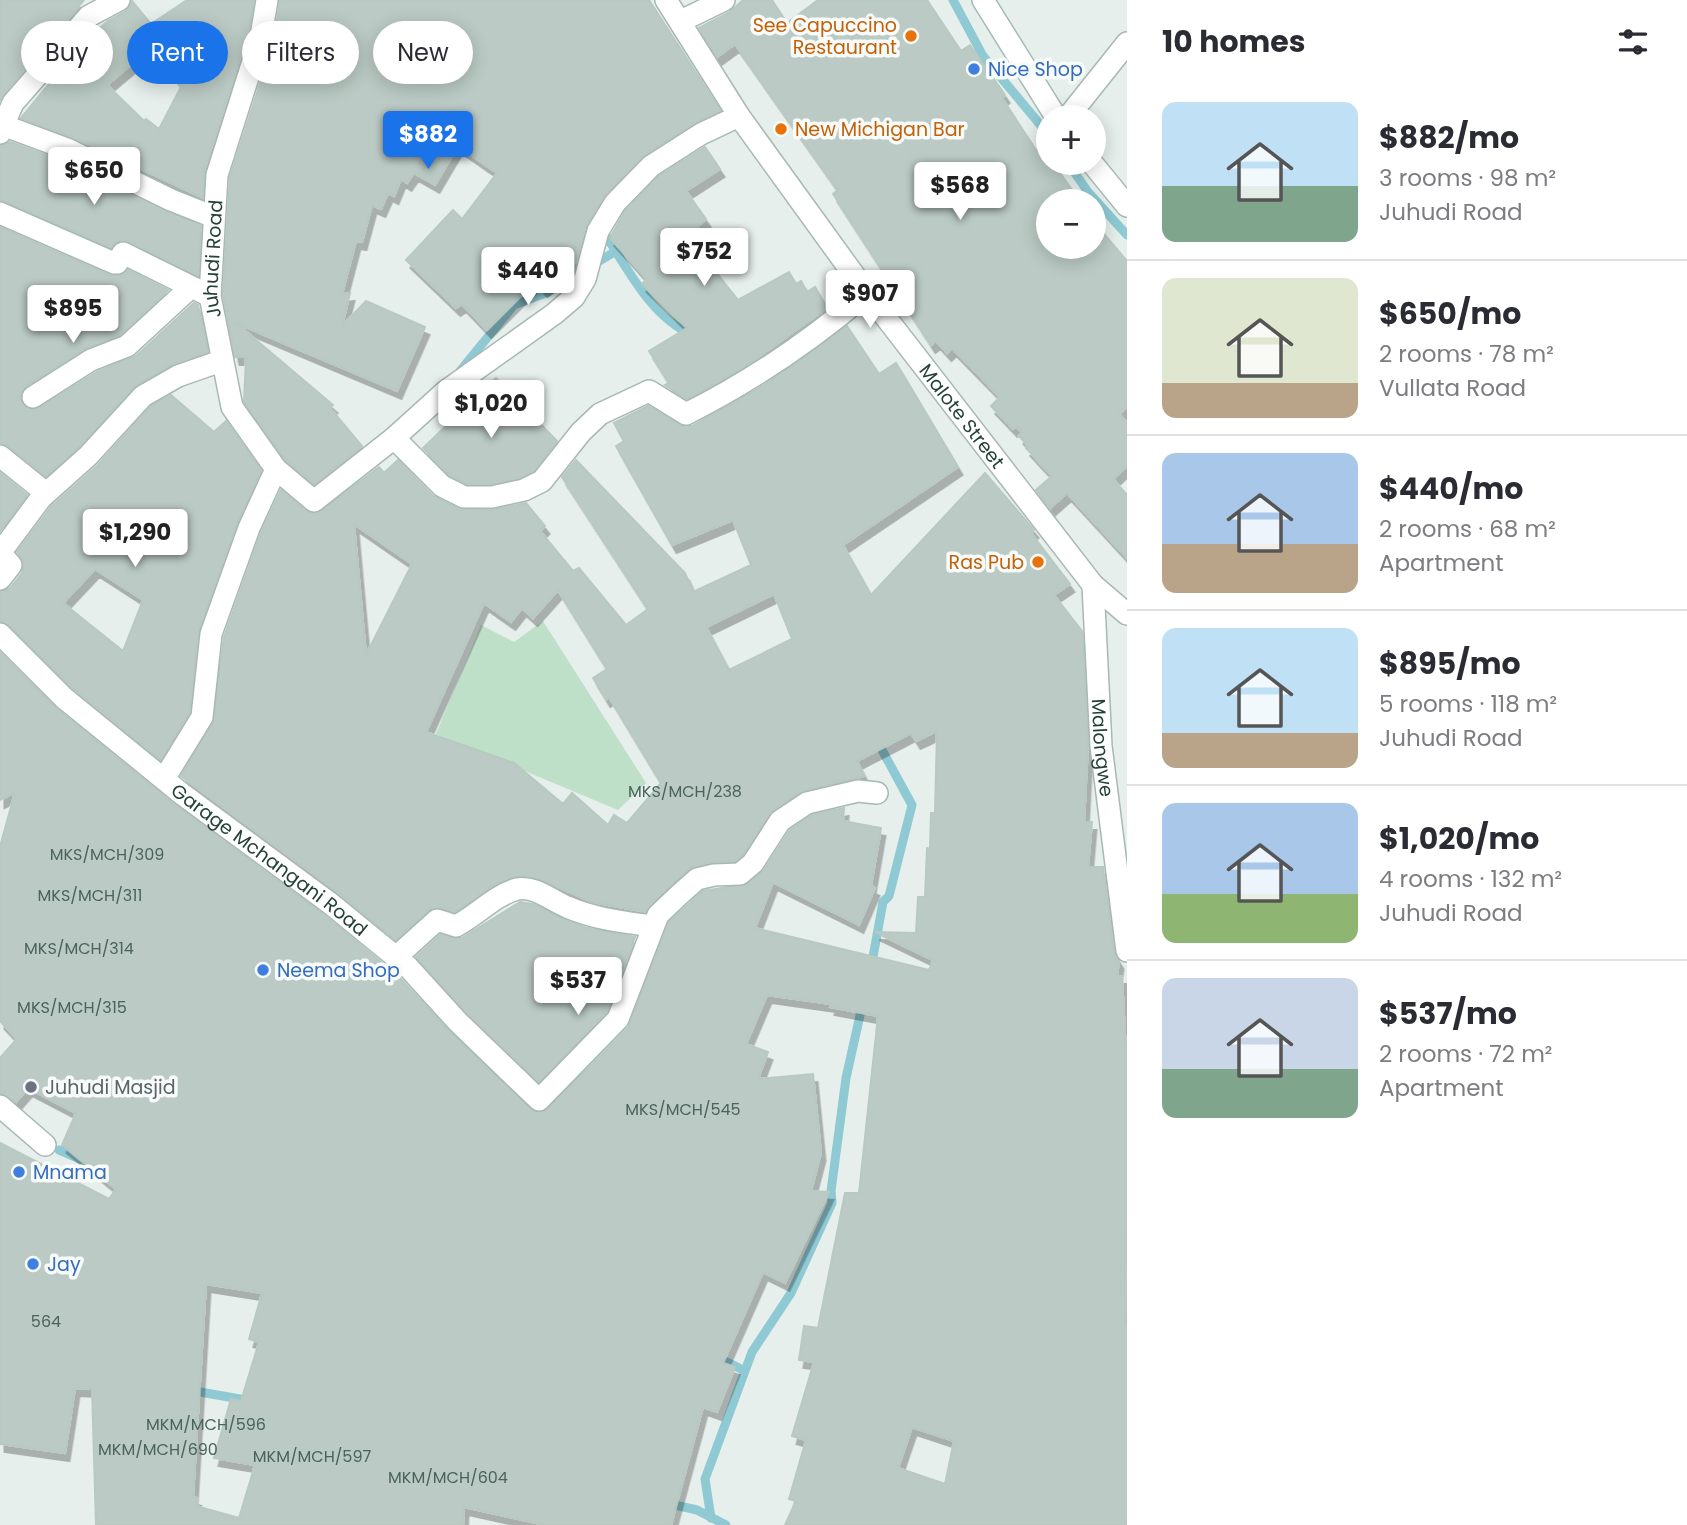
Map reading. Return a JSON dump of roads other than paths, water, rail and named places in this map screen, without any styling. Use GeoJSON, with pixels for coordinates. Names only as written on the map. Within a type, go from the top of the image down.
{"type":"FeatureCollection","features":[{"type":"Feature","properties":{"kind":"street"},"geometry":{"type":"LineString","coordinates":[[118,0],[89,8],[13,103],[1,128],[108,167],[171,200],[214,217]]}},
{"type":"Feature","properties":{"kind":"street","name":"Juhudi Road"},"geometry":{"type":"LineString","coordinates":[[267,0],[261,36],[218,175],[214,217],[200,292],[232,407],[276,469],[314,501],[394,438]]}},
{"type":"Feature","properties":{"kind":"street","name":"Malote Street"},"geometry":{"type":"LineString","coordinates":[[666,0],[739,116],[867,293],[1093,585],[1127,614]]}},
{"type":"Feature","properties":{"kind":"street"},"geometry":{"type":"LineString","coordinates":[[681,21],[724,0]]}},
{"type":"Feature","properties":{"kind":"street"},"geometry":{"type":"LineString","coordinates":[[983,0],[1049,105]]}},
{"type":"Feature","properties":{"kind":"street"},"geometry":{"type":"LineString","coordinates":[[1078,105],[1127,43]]}},
{"type":"Feature","properties":{"kind":"street"},"geometry":{"type":"LineString","coordinates":[[739,116],[701,134],[651,166],[603,218],[585,279],[574,297],[446,391],[394,438],[442,486],[464,497],[492,497],[524,490],[542,481],[580,432],[600,414],[649,391],[686,414],[736,387],[807,340],[867,293]]}},
{"type":"Feature","properties":{"kind":"street"},"geometry":{"type":"LineString","coordinates":[[1102,175],[1127,206]]}},
{"type":"Feature","properties":{"kind":"street"},"geometry":{"type":"LineString","coordinates":[[0,213],[114,263],[123,253],[200,292],[127,346],[91,360],[33,397]]}},
{"type":"Feature","properties":{"kind":"street"},"geometry":{"type":"LineString","coordinates":[[0,579],[11,565],[0,553],[41,498],[88,456],[143,396],[178,376],[221,361]]}},
{"type":"Feature","properties":{"kind":"street"},"geometry":{"type":"LineString","coordinates":[[0,456],[41,489],[41,498]]}},
{"type":"Feature","properties":{"kind":"street"},"geometry":{"type":"LineString","coordinates":[[164,779],[202,717],[211,634],[249,528],[276,469]]}},
{"type":"Feature","properties":{"kind":"street","name":"Malongwe"},"geometry":{"type":"LineString","coordinates":[[1093,585],[1101,746],[1127,951]]}},
{"type":"Feature","properties":{"kind":"street","name":"Garage Mchangani Road"},"geometry":{"type":"LineString","coordinates":[[0,634],[64,698],[164,779],[396,957],[539,1100],[618,1019],[658,915],[697,879],[740,874],[753,863],[780,821],[807,803],[858,791],[877,793]]}},
{"type":"Feature","properties":{"kind":"street"},"geometry":{"type":"LineString","coordinates":[[396,957],[437,920],[456,926],[503,895],[521,889],[532,890],[594,916],[652,926]]}},
{"type":"Feature","properties":{"kind":"street"},"geometry":{"type":"LineString","coordinates":[[0,1106],[45,1145]]}},
{"type":"Feature","properties":{"kind":"waterway"},"geometry":{"type":"LineString","coordinates":[[953,0],[983,56],[1036,120]]}},
{"type":"Feature","properties":{"kind":"waterway"},"geometry":{"type":"LineString","coordinates":[[1076,175],[1127,235]]}},
{"type":"Feature","properties":{"kind":"waterway"},"geometry":{"type":"LineString","coordinates":[[603,231],[652,303],[664,316],[691,334]]}},
{"type":"Feature","properties":{"kind":"waterway"},"geometry":{"type":"LineString","coordinates":[[460,371],[514,305],[548,292],[616,251]]}},
{"type":"Feature","properties":{"kind":"waterway"},"geometry":{"type":"LineString","coordinates":[[871,968],[883,902],[889,896],[912,805],[876,739]]}},
{"type":"Feature","properties":{"kind":"waterway"},"geometry":{"type":"LineString","coordinates":[[711,1518],[705,1479],[752,1352],[791,1293],[832,1203],[831,1191],[846,1078],[863,1002]]}},
{"type":"Feature","properties":{"kind":"waterway"},"geometry":{"type":"LineString","coordinates":[[59,1150],[87,1162]]}},
{"type":"Feature","properties":{"kind":"waterway"},"geometry":{"type":"LineString","coordinates":[[715,1356],[745,1371]]}},
{"type":"Feature","properties":{"kind":"waterway"},"geometry":{"type":"LineString","coordinates":[[189,1390],[251,1401]]}},
{"type":"Feature","properties":{"kind":"waterway"},"geometry":{"type":"LineString","coordinates":[[666,1503],[697,1510],[726,1525]]}},
{"type":"Feature","properties":{"kind":"place","name":"See Capuccino Restaurant"},"geometry":{"type":"Point","coordinates":[911,36]}},
{"type":"Feature","properties":{"kind":"place","name":"Nice Shop"},"geometry":{"type":"Point","coordinates":[974,69]}},
{"type":"Feature","properties":{"kind":"place","name":"New Michigan Bar"},"geometry":{"type":"Point","coordinates":[781,129]}},
{"type":"Feature","properties":{"kind":"place","name":"Ras Pub"},"geometry":{"type":"Point","coordinates":[1038,562]}},
{"type":"Feature","properties":{"kind":"place","name":"Neema Shop"},"geometry":{"type":"Point","coordinates":[263,970]}},
{"type":"Feature","properties":{"kind":"place","name":"Juhudi Masjid"},"geometry":{"type":"Point","coordinates":[31,1087]}},
{"type":"Feature","properties":{"kind":"place","name":"Mnama"},"geometry":{"type":"Point","coordinates":[19,1172]}},
{"type":"Feature","properties":{"kind":"place","name":"Jay"},"geometry":{"type":"Point","coordinates":[33,1264]}}]}
